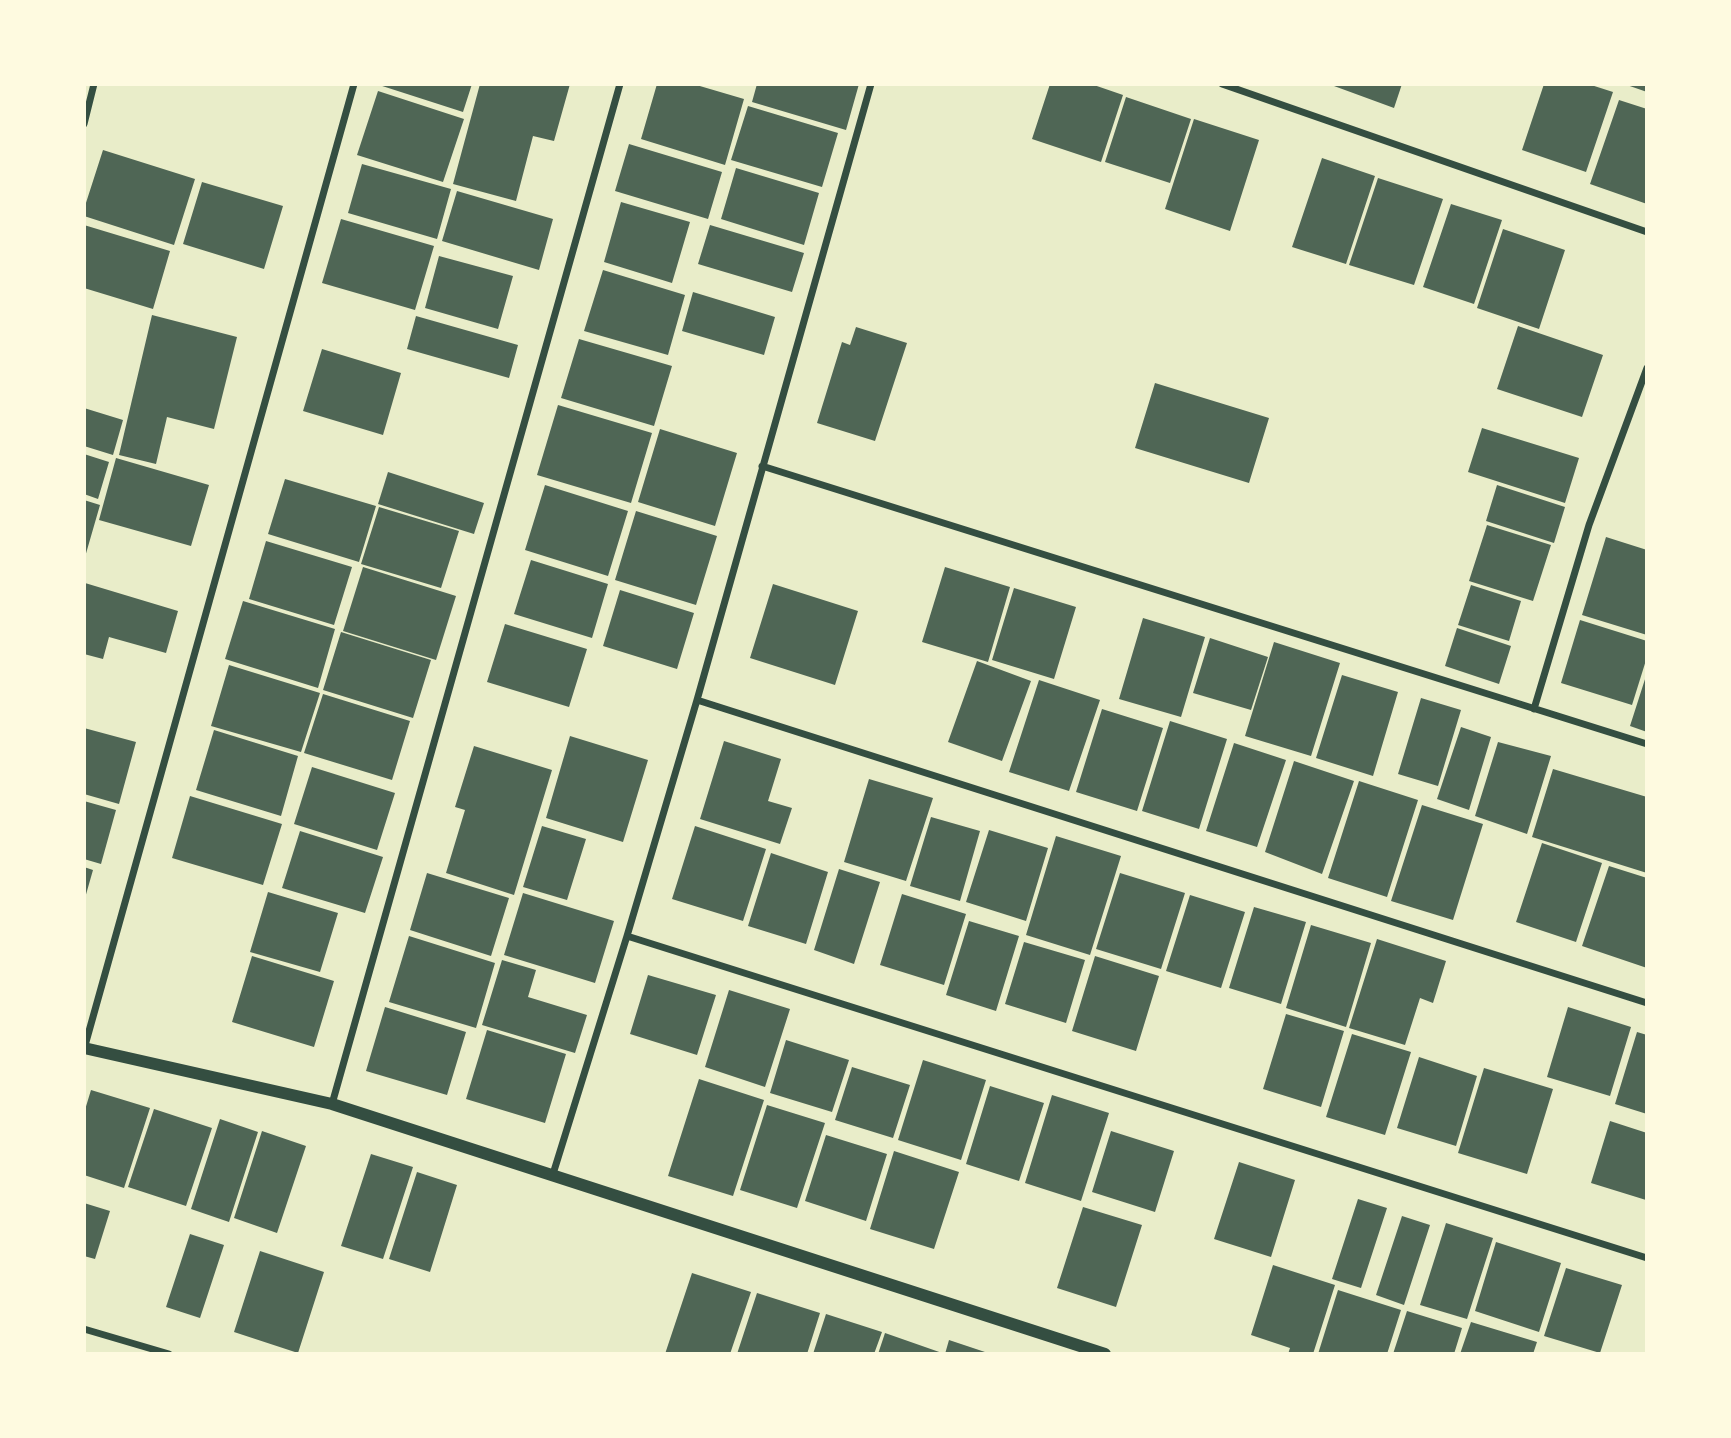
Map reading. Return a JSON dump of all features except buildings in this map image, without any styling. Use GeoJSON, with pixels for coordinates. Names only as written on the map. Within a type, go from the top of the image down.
{"type":"FeatureCollection","features":[{"type":"Feature","properties":{"kind":"street"},"geometry":{"type":"LineString","coordinates":[[84,124],[94,84]]}},
{"type":"Feature","properties":{"kind":"street"},"geometry":{"type":"LineString","coordinates":[[354,84],[84,1049],[332,1104],[1105,1354]]}},
{"type":"Feature","properties":{"kind":"street"},"geometry":{"type":"LineString","coordinates":[[332,1104],[620,84]]}},
{"type":"Feature","properties":{"kind":"street"},"geometry":{"type":"LineString","coordinates":[[552,1174],[697,700],[871,84]]}},
{"type":"Feature","properties":{"kind":"street"},"geometry":{"type":"LineString","coordinates":[[1222,84],[1647,232]]}},
{"type":"Feature","properties":{"kind":"street"},"geometry":{"type":"LineString","coordinates":[[1534,709],[1589,525],[1647,368]]}},
{"type":"Feature","properties":{"kind":"street"},"geometry":{"type":"LineString","coordinates":[[762,466],[1647,744]]}},
{"type":"Feature","properties":{"kind":"street"},"geometry":{"type":"LineString","coordinates":[[697,700],[1647,1003]]}},
{"type":"Feature","properties":{"kind":"street"},"geometry":{"type":"LineString","coordinates":[[627,936],[1647,1258]]}},
{"type":"Feature","properties":{"kind":"street"},"geometry":{"type":"LineString","coordinates":[[84,1329],[169,1354]]}}]}
